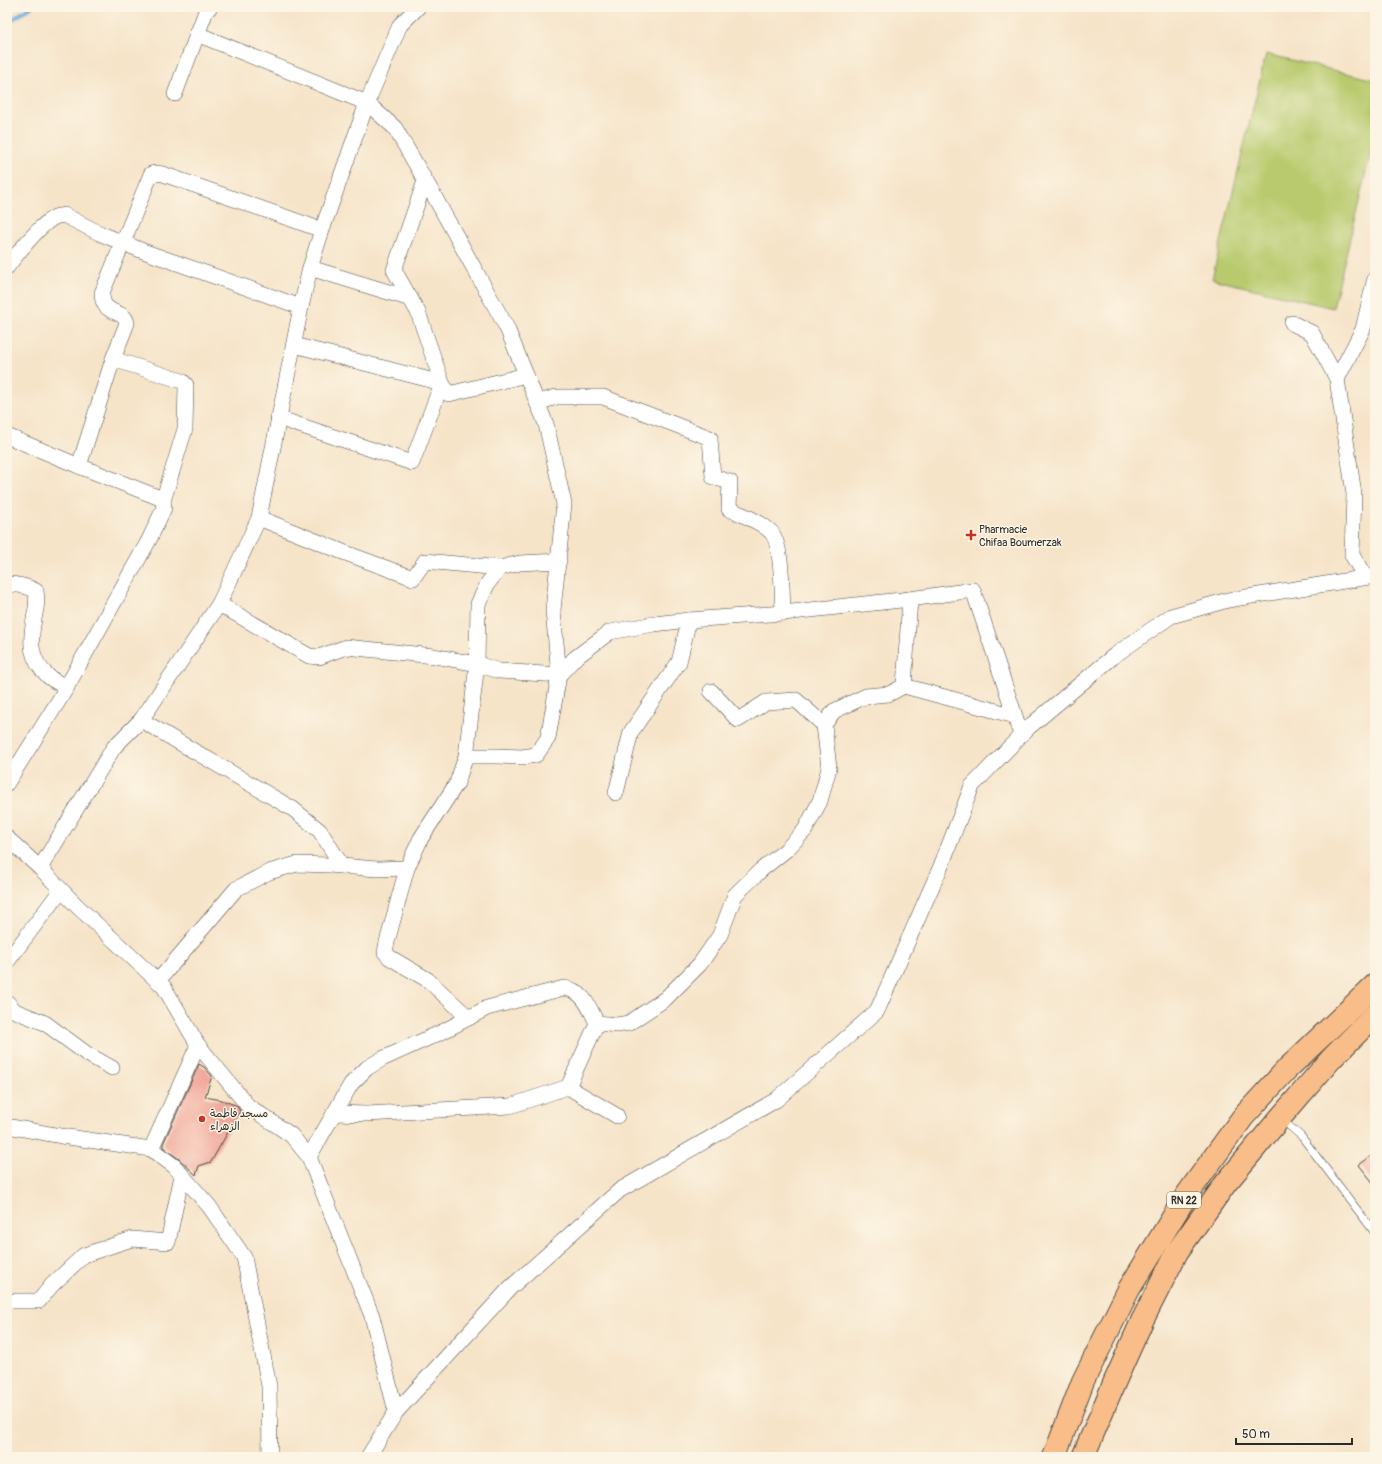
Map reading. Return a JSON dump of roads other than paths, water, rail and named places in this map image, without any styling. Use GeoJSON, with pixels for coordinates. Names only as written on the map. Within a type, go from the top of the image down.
{"type":"FeatureCollection","features":[{"type":"Feature","properties":{"kind":"highway","name":"RN 22"},"geometry":{"type":"LineString","coordinates":[[1054,1457],[1083,1381],[1129,1289],[1186,1196],[1242,1117],[1287,1069],[1375,985]]}},
{"type":"Feature","properties":{"kind":"highway","name":"RN 22"},"geometry":{"type":"LineString","coordinates":[[1083,1457],[1142,1321],[1177,1252],[1226,1183],[1280,1118],[1332,1058],[1375,1016]]}},
{"type":"Feature","properties":{"kind":"street"},"geometry":{"type":"LineString","coordinates":[[175,94],[206,11],[210,7]]}},
{"type":"Feature","properties":{"kind":"street"},"geometry":{"type":"LineString","coordinates":[[40,868],[114,747],[140,720],[150,707],[219,604],[259,518],[278,418],[310,268],[367,103],[400,26],[418,7]]}},
{"type":"Feature","properties":{"kind":"street"},"geometry":{"type":"LineString","coordinates":[[197,34],[367,103],[395,128],[507,328],[546,424],[564,504],[553,610],[559,674],[548,738],[536,755],[522,757],[466,756]]}},
{"type":"Feature","properties":{"kind":"street"},"geometry":{"type":"LineString","coordinates":[[79,466],[113,359],[127,323],[126,320],[105,307],[102,302],[102,293],[151,174],[163,174],[322,230]]}},
{"type":"Feature","properties":{"kind":"street"},"geometry":{"type":"LineString","coordinates":[[425,181],[394,270],[418,312],[442,383],[449,394],[526,375]]}},
{"type":"Feature","properties":{"kind":"street"},"geometry":{"type":"LineString","coordinates":[[7,267],[22,248],[46,224],[55,217],[64,215],[99,233],[122,242],[301,307]]}},
{"type":"Feature","properties":{"kind":"street"},"geometry":{"type":"LineString","coordinates":[[310,268],[411,299]]}},
{"type":"Feature","properties":{"kind":"street"},"geometry":{"type":"LineString","coordinates":[[1337,379],[1363,328],[1375,278]]}},
{"type":"Feature","properties":{"kind":"street"},"geometry":{"type":"LineString","coordinates":[[1292,324],[1312,333],[1337,379],[1354,494],[1352,555],[1370,577]]}},
{"type":"Feature","properties":{"kind":"street"},"geometry":{"type":"LineString","coordinates":[[294,345],[442,383]]}},
{"type":"Feature","properties":{"kind":"street"},"geometry":{"type":"LineString","coordinates":[[7,783],[67,687],[149,540],[164,508],[163,501],[185,428],[186,386],[182,381],[113,359]]}},
{"type":"Feature","properties":{"kind":"street"},"geometry":{"type":"LineString","coordinates":[[278,418],[412,463],[442,383]]}},
{"type":"Feature","properties":{"kind":"street"},"geometry":{"type":"LineString","coordinates":[[538,404],[556,397],[603,397],[710,438],[713,477],[730,482],[729,509],[772,532],[779,551],[783,613]]}},
{"type":"Feature","properties":{"kind":"street"},"geometry":{"type":"LineString","coordinates":[[7,436],[160,498],[163,501]]}},
{"type":"Feature","properties":{"kind":"street"},"geometry":{"type":"LineString","coordinates":[[259,518],[413,578],[425,561],[500,568],[520,563],[559,561]]}},
{"type":"Feature","properties":{"kind":"street"},"geometry":{"type":"LineString","coordinates":[[469,1018],[428,980],[388,957],[386,952],[387,942],[407,868],[421,838],[457,783],[466,756],[477,664],[478,604],[488,583],[500,568]]}},
{"type":"Feature","properties":{"kind":"street"},"geometry":{"type":"LineString","coordinates":[[368,1457],[396,1412],[510,1288],[620,1190],[776,1100],[877,1011],[941,866],[972,786],[1021,735],[1115,655],[1171,616],[1228,600],[1370,577]]}},
{"type":"Feature","properties":{"kind":"street"},"geometry":{"type":"LineString","coordinates":[[7,584],[16,584],[36,591],[38,600],[31,639],[32,651],[37,665],[48,677],[67,687]]}},
{"type":"Feature","properties":{"kind":"street"},"geometry":{"type":"LineString","coordinates":[[219,604],[309,656],[318,657],[346,647],[434,656],[477,664],[499,671],[559,674],[575,658],[610,632],[654,624],[783,613],[973,590],[1021,735]]}},
{"type":"Feature","properties":{"kind":"street"},"geometry":{"type":"LineString","coordinates":[[904,686],[910,598]]}},
{"type":"Feature","properties":{"kind":"street"},"geometry":{"type":"LineString","coordinates":[[616,793],[631,732],[678,662],[689,620]]}},
{"type":"Feature","properties":{"kind":"street"},"geometry":{"type":"LineString","coordinates":[[824,725],[834,711],[866,696],[889,694],[904,686],[1015,716]]}},
{"type":"Feature","properties":{"kind":"street"},"geometry":{"type":"LineString","coordinates":[[597,1023],[617,1025],[629,1023],[665,999],[700,964],[720,935],[735,896],[761,870],[786,850],[805,830],[820,801],[829,768],[824,725],[796,700],[766,702],[738,720],[711,691]]}},
{"type":"Feature","properties":{"kind":"street"},"geometry":{"type":"LineString","coordinates":[[140,720],[293,809],[320,831],[342,866]]}},
{"type":"Feature","properties":{"kind":"street"},"geometry":{"type":"LineString","coordinates":[[7,838],[164,987],[198,1045],[248,1106],[292,1135],[309,1157],[372,1316],[396,1412]]}},
{"type":"Feature","properties":{"kind":"street"},"geometry":{"type":"LineString","coordinates":[[158,981],[236,889],[269,872],[297,864],[377,869],[407,868]]}},
{"type":"Feature","properties":{"kind":"street"},"geometry":{"type":"LineString","coordinates":[[7,962],[61,890]]}},
{"type":"Feature","properties":{"kind":"street"},"geometry":{"type":"LineString","coordinates":[[309,1157],[334,1113],[351,1084],[367,1068],[382,1059],[444,1031],[487,1008],[564,988],[571,989],[587,1002],[597,1023],[568,1087],[510,1106],[367,1114],[334,1113]]}},
{"type":"Feature","properties":{"kind":"street"},"geometry":{"type":"LineString","coordinates":[[7,1002],[15,1011],[45,1023],[87,1054],[112,1068]]}},
{"type":"Feature","properties":{"kind":"street"},"geometry":{"type":"LineString","coordinates":[[151,1149],[198,1045]]}},
{"type":"Feature","properties":{"kind":"street"},"geometry":{"type":"LineString","coordinates":[[568,1087],[618,1116]]}},
{"type":"Feature","properties":{"kind":"street"},"geometry":{"type":"LineString","coordinates":[[7,1126],[61,1136],[151,1149],[174,1166],[209,1206],[244,1257],[270,1386],[270,1457]]}},
{"type":"Feature","properties":{"kind":"street"},"geometry":{"type":"LineString","coordinates":[[7,1301],[39,1301],[52,1285],[84,1255],[132,1239],[168,1242],[182,1175]]}},
{"type":"Feature","properties":{"kind":"lane"},"geometry":{"type":"LineString","coordinates":[[1363,328],[1375,304]]}},
{"type":"Feature","properties":{"kind":"lane"},"geometry":{"type":"LineString","coordinates":[[1280,1118],[1301,1136],[1375,1233]]}},
{"type":"Feature","properties":{"kind":"waterway"},"geometry":{"type":"LineString","coordinates":[[7,23],[31,7]]}},
{"type":"Feature","properties":{"kind":"place","name":"Pharmacie Chifaa Boumerzak"},"geometry":{"type":"Point","coordinates":[971,535]}},
{"type":"Feature","properties":{"kind":"place","name":"مسجد فاطمة الزهراء"},"geometry":{"type":"Point","coordinates":[202,1119]}}]}
